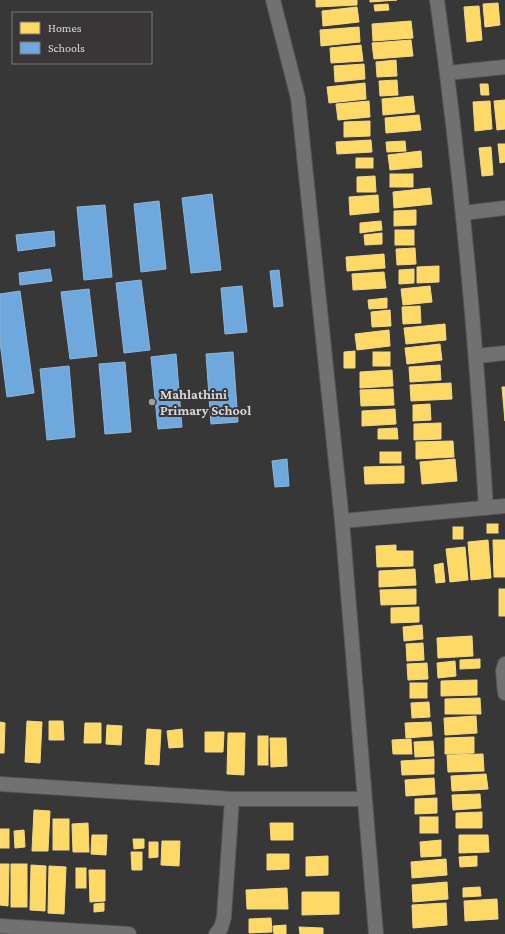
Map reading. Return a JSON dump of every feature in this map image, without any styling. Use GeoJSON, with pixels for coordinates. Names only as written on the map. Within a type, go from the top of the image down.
{"type":"FeatureCollection","features":[{"type":"Feature","properties":{"kind":"street"},"geometry":{"type":"LineString","coordinates":[[273,0],[298,98],[342,521],[376,934]]}},
{"type":"Feature","properties":{"kind":"street"},"geometry":{"type":"LineString","coordinates":[[437,0],[463,213],[477,356],[486,508]]}},
{"type":"Feature","properties":{"kind":"street"},"geometry":{"type":"LineString","coordinates":[[447,73],[505,67]]}},
{"type":"Feature","properties":{"kind":"street"},"geometry":{"type":"LineString","coordinates":[[463,213],[505,208]]}},
{"type":"Feature","properties":{"kind":"street"},"geometry":{"type":"LineString","coordinates":[[477,356],[505,353]]}},
{"type":"Feature","properties":{"kind":"street"},"geometry":{"type":"LineString","coordinates":[[342,521],[505,506]]}},
{"type":"Feature","properties":{"kind":"street"},"geometry":{"type":"LineString","coordinates":[[505,664],[503,671],[505,693]]}},
{"type":"Feature","properties":{"kind":"street"},"geometry":{"type":"LineString","coordinates":[[0,784],[232,799],[364,799]]}},
{"type":"Feature","properties":{"kind":"street"},"geometry":{"type":"LineString","coordinates":[[216,934],[221,928],[224,917],[232,799]]}},
{"type":"Feature","properties":{"kind":"street"},"geometry":{"type":"LineString","coordinates":[[0,926],[129,934]]}},
{"type":"Feature","properties":{"kind":"building: Homes"},"geometry":{"type":"Polygon","coordinates":[[[316,0],[357,0],[357,5],[316,7],[316,0]]]}},
{"type":"Feature","properties":{"kind":"building: Homes"},"geometry":{"type":"Polygon","coordinates":[[[370,0],[397,0],[370,2],[370,0]]]}},
{"type":"Feature","properties":{"kind":"building: Homes"},"geometry":{"type":"Polygon","coordinates":[[[498,3],[500,25],[485,27],[483,4],[498,3]]]}},
{"type":"Feature","properties":{"kind":"building: Homes"},"geometry":{"type":"Polygon","coordinates":[[[388,4],[389,10],[375,11],[374,5],[388,4]]]}},
{"type":"Feature","properties":{"kind":"building: Homes"},"geometry":{"type":"Polygon","coordinates":[[[479,6],[482,40],[467,42],[464,7],[479,6]]]}},
{"type":"Feature","properties":{"kind":"building: Homes"},"geometry":{"type":"Polygon","coordinates":[[[357,7],[359,22],[323,26],[322,11],[357,7]]]}},
{"type":"Feature","properties":{"kind":"building: Homes"},"geometry":{"type":"Polygon","coordinates":[[[411,21],[413,38],[373,41],[372,24],[411,21]]]}},
{"type":"Feature","properties":{"kind":"building: Homes"},"geometry":{"type":"Polygon","coordinates":[[[359,27],[360,42],[321,46],[320,30],[359,27]]]}},
{"type":"Feature","properties":{"kind":"building: Homes"},"geometry":{"type":"Polygon","coordinates":[[[411,40],[413,56],[374,59],[372,43],[411,40]]]}},
{"type":"Feature","properties":{"kind":"building: Homes"},"geometry":{"type":"Polygon","coordinates":[[[361,45],[363,61],[331,63],[330,48],[361,45]]]}},
{"type":"Feature","properties":{"kind":"building: Homes"},"geometry":{"type":"Polygon","coordinates":[[[396,60],[397,76],[377,77],[376,62],[396,60]]]}},
{"type":"Feature","properties":{"kind":"building: Homes"},"geometry":{"type":"Polygon","coordinates":[[[364,64],[365,79],[335,82],[334,66],[364,64]]]}},
{"type":"Feature","properties":{"kind":"building: Homes"},"geometry":{"type":"Polygon","coordinates":[[[397,80],[398,95],[380,96],[379,81],[397,80]]]}},
{"type":"Feature","properties":{"kind":"building: Homes"},"geometry":{"type":"Polygon","coordinates":[[[365,83],[366,99],[329,103],[327,87],[365,83]]]}},
{"type":"Feature","properties":{"kind":"building: Homes"},"geometry":{"type":"Polygon","coordinates":[[[480,84],[488,84],[489,95],[481,95],[480,84]]]}},
{"type":"Feature","properties":{"kind":"building: Homes"},"geometry":{"type":"Polygon","coordinates":[[[413,96],[415,112],[383,115],[382,99],[413,96]]]}},
{"type":"Feature","properties":{"kind":"building: Homes"},"geometry":{"type":"Polygon","coordinates":[[[505,100],[505,129],[497,130],[494,101],[505,100]]]}},
{"type":"Feature","properties":{"kind":"building: Homes"},"geometry":{"type":"Polygon","coordinates":[[[369,101],[370,117],[338,120],[336,104],[369,101]]]}},
{"type":"Feature","properties":{"kind":"building: Homes"},"geometry":{"type":"Polygon","coordinates":[[[490,101],[492,129],[475,131],[473,102],[490,101]]]}},
{"type":"Feature","properties":{"kind":"building: Homes"},"geometry":{"type":"Polygon","coordinates":[[[419,115],[421,130],[386,133],[385,118],[419,115]]]}},
{"type":"Feature","properties":{"kind":"building: Homes"},"geometry":{"type":"Polygon","coordinates":[[[370,121],[370,136],[344,137],[344,122],[370,121]]]}},
{"type":"Feature","properties":{"kind":"building: Homes"},"geometry":{"type":"Polygon","coordinates":[[[371,140],[372,152],[337,154],[336,142],[371,140]]]}},
{"type":"Feature","properties":{"kind":"building: Homes"},"geometry":{"type":"Polygon","coordinates":[[[405,141],[406,151],[387,152],[386,142],[405,141]]]}},
{"type":"Feature","properties":{"kind":"building: Homes"},"geometry":{"type":"Polygon","coordinates":[[[498,144],[505,144],[505,162],[500,163],[498,144]]]}},
{"type":"Feature","properties":{"kind":"building: Homes"},"geometry":{"type":"Polygon","coordinates":[[[491,147],[493,175],[482,176],[479,148],[491,147]]]}},
{"type":"Feature","properties":{"kind":"building: Homes"},"geometry":{"type":"Polygon","coordinates":[[[421,151],[422,167],[390,170],[388,155],[421,151]]]}},
{"type":"Feature","properties":{"kind":"building: Homes"},"geometry":{"type":"Polygon","coordinates":[[[356,158],[373,158],[373,168],[356,168],[356,158]]]}},
{"type":"Feature","properties":{"kind":"building: Homes"},"geometry":{"type":"Polygon","coordinates":[[[390,174],[413,174],[413,187],[390,187],[390,174]]]}},
{"type":"Feature","properties":{"kind":"building: Homes"},"geometry":{"type":"Polygon","coordinates":[[[375,176],[376,192],[357,192],[357,177],[375,176]]]}},
{"type":"Feature","properties":{"kind":"building: Homes"},"geometry":{"type":"Polygon","coordinates":[[[430,188],[432,204],[394,208],[393,192],[430,188]]]}},
{"type":"Feature","properties":{"kind":"building: Homes"},"geometry":{"type":"Polygon","coordinates":[[[378,195],[379,212],[350,215],[349,197],[378,195]]]}},
{"type":"Feature","properties":{"kind":"building: Homes"},"geometry":{"type":"Polygon","coordinates":[[[416,210],[416,225],[394,226],[394,211],[416,210]]]}},
{"type":"Feature","properties":{"kind":"building: Homes"},"geometry":{"type":"Polygon","coordinates":[[[381,221],[382,230],[360,233],[360,223],[381,221]]]}},
{"type":"Feature","properties":{"kind":"building: Homes"},"geometry":{"type":"Polygon","coordinates":[[[395,230],[414,230],[414,245],[395,245],[395,230]]]}},
{"type":"Feature","properties":{"kind":"building: Homes"},"geometry":{"type":"Polygon","coordinates":[[[382,233],[382,244],[365,245],[364,235],[382,233]]]}},
{"type":"Feature","properties":{"kind":"building: Homes"},"geometry":{"type":"Polygon","coordinates":[[[415,248],[416,264],[397,265],[396,249],[415,248]]]}},
{"type":"Feature","properties":{"kind":"building: Homes"},"geometry":{"type":"Polygon","coordinates":[[[384,254],[385,268],[347,271],[346,257],[384,254]]]}},
{"type":"Feature","properties":{"kind":"building: Homes"},"geometry":{"type":"Polygon","coordinates":[[[439,266],[439,282],[417,283],[417,267],[439,266]]]}},
{"type":"Feature","properties":{"kind":"building: Homes"},"geometry":{"type":"Polygon","coordinates":[[[414,269],[414,283],[399,284],[399,270],[414,269]]]}},
{"type":"Feature","properties":{"kind":"building: Homes"},"geometry":{"type":"Polygon","coordinates":[[[384,272],[386,288],[353,290],[352,274],[384,272]]]}},
{"type":"Feature","properties":{"kind":"building: Homes"},"geometry":{"type":"Polygon","coordinates":[[[430,286],[432,302],[403,305],[401,289],[430,286]]]}},
{"type":"Feature","properties":{"kind":"building: Homes"},"geometry":{"type":"Polygon","coordinates":[[[387,298],[387,308],[369,309],[368,300],[387,298]]]}},
{"type":"Feature","properties":{"kind":"building: Homes"},"geometry":{"type":"Polygon","coordinates":[[[420,306],[421,323],[403,324],[402,307],[420,306]]]}},
{"type":"Feature","properties":{"kind":"building: Homes"},"geometry":{"type":"Polygon","coordinates":[[[390,310],[391,326],[372,327],[371,312],[390,310]]]}},
{"type":"Feature","properties":{"kind":"building: Homes"},"geometry":{"type":"Polygon","coordinates":[[[445,324],[446,340],[406,344],[404,328],[445,324]]]}},
{"type":"Feature","properties":{"kind":"building: Homes"},"geometry":{"type":"Polygon","coordinates":[[[389,330],[390,346],[357,350],[355,334],[389,330]]]}},
{"type":"Feature","properties":{"kind":"building: Homes"},"geometry":{"type":"Polygon","coordinates":[[[440,344],[442,360],[407,364],[405,348],[440,344]]]}},
{"type":"Feature","properties":{"kind":"building: Homes"},"geometry":{"type":"Polygon","coordinates":[[[355,351],[355,368],[344,368],[344,352],[355,351]]]}},
{"type":"Feature","properties":{"kind":"building: Homes"},"geometry":{"type":"Polygon","coordinates":[[[373,352],[390,352],[390,366],[373,366],[373,352]]]}},
{"type":"Feature","properties":{"kind":"building: Homes"},"geometry":{"type":"Polygon","coordinates":[[[440,365],[441,380],[410,382],[409,367],[440,365]]]}},
{"type":"Feature","properties":{"kind":"building: Homes"},"geometry":{"type":"Polygon","coordinates":[[[392,370],[393,386],[360,388],[360,372],[392,370]]]}},
{"type":"Feature","properties":{"kind":"building: Homes"},"geometry":{"type":"Polygon","coordinates":[[[451,383],[452,399],[411,401],[410,385],[451,383]]]}},
{"type":"Feature","properties":{"kind":"building: Homes"},"geometry":{"type":"Polygon","coordinates":[[[502,387],[505,387],[505,421],[502,387]]]}},
{"type":"Feature","properties":{"kind":"building: Homes"},"geometry":{"type":"Polygon","coordinates":[[[393,389],[394,405],[361,406],[360,390],[393,389]]]}},
{"type":"Feature","properties":{"kind":"building: Homes"},"geometry":{"type":"Polygon","coordinates":[[[430,404],[431,420],[413,421],[413,405],[430,404]]]}},
{"type":"Feature","properties":{"kind":"building: Homes"},"geometry":{"type":"Polygon","coordinates":[[[395,409],[396,424],[362,426],[362,411],[395,409]]]}},
{"type":"Feature","properties":{"kind":"building: Homes"},"geometry":{"type":"Polygon","coordinates":[[[441,423],[441,439],[414,440],[414,424],[441,423]]]}},
{"type":"Feature","properties":{"kind":"building: Homes"},"geometry":{"type":"Polygon","coordinates":[[[397,428],[398,439],[378,439],[378,429],[397,428]]]}},
{"type":"Feature","properties":{"kind":"building: Homes"},"geometry":{"type":"Polygon","coordinates":[[[453,441],[454,457],[416,459],[416,442],[453,441]]]}},
{"type":"Feature","properties":{"kind":"building: Homes"},"geometry":{"type":"Polygon","coordinates":[[[380,452],[401,452],[401,463],[380,463],[380,452]]]}},
{"type":"Feature","properties":{"kind":"building: Homes"},"geometry":{"type":"Polygon","coordinates":[[[455,459],[457,481],[422,484],[420,462],[455,459]]]}},
{"type":"Feature","properties":{"kind":"building: Homes"},"geometry":{"type":"Polygon","coordinates":[[[404,466],[404,483],[365,484],[364,467],[404,466]]]}},
{"type":"Feature","properties":{"kind":"building: Homes"},"geometry":{"type":"Polygon","coordinates":[[[487,524],[498,524],[498,533],[487,533],[487,524]]]}},
{"type":"Feature","properties":{"kind":"building: Homes"},"geometry":{"type":"Polygon","coordinates":[[[453,527],[463,527],[463,539],[453,539],[453,527]]]}},
{"type":"Feature","properties":{"kind":"building: Homes"},"geometry":{"type":"Polygon","coordinates":[[[488,540],[491,578],[471,580],[468,542],[488,540]]]}},
{"type":"Feature","properties":{"kind":"building: Homes"},"geometry":{"type":"Polygon","coordinates":[[[493,540],[505,540],[505,577],[494,577],[493,540]]]}},
{"type":"Feature","properties":{"kind":"building: Homes"},"geometry":{"type":"Polygon","coordinates":[[[396,545],[396,551],[413,551],[413,566],[377,567],[376,546],[396,545]]]}},
{"type":"Feature","properties":{"kind":"building: Homes"},"geometry":{"type":"Polygon","coordinates":[[[465,547],[468,580],[450,582],[446,549],[465,547]]]}},
{"type":"Feature","properties":{"kind":"building: Homes"},"geometry":{"type":"Polygon","coordinates":[[[443,563],[445,582],[436,583],[434,565],[443,563]]]}},
{"type":"Feature","properties":{"kind":"building: Homes"},"geometry":{"type":"Polygon","coordinates":[[[415,569],[416,585],[379,587],[379,571],[415,569]]]}},
{"type":"Feature","properties":{"kind":"building: Homes"},"geometry":{"type":"Polygon","coordinates":[[[416,589],[416,604],[381,605],[380,590],[416,589]]]}},
{"type":"Feature","properties":{"kind":"building: Homes"},"geometry":{"type":"Polygon","coordinates":[[[499,589],[505,589],[505,616],[499,616],[499,589]]]}},
{"type":"Feature","properties":{"kind":"building: Homes"},"geometry":{"type":"Polygon","coordinates":[[[419,607],[419,622],[391,623],[391,608],[419,607]]]}},
{"type":"Feature","properties":{"kind":"building: Homes"},"geometry":{"type":"Polygon","coordinates":[[[422,625],[423,639],[404,641],[403,627],[422,625]]]}},
{"type":"Feature","properties":{"kind":"building: Homes"},"geometry":{"type":"Polygon","coordinates":[[[472,636],[473,656],[438,658],[437,638],[472,636]]]}},
{"type":"Feature","properties":{"kind":"building: Homes"},"geometry":{"type":"Polygon","coordinates":[[[423,643],[424,660],[407,661],[406,644],[423,643]]]}},
{"type":"Feature","properties":{"kind":"building: Homes"},"geometry":{"type":"Polygon","coordinates":[[[480,659],[480,668],[460,669],[460,660],[480,659]]]}},
{"type":"Feature","properties":{"kind":"building: Homes"},"geometry":{"type":"Polygon","coordinates":[[[455,661],[456,676],[438,678],[437,663],[455,661]]]}},
{"type":"Feature","properties":{"kind":"building: Homes"},"geometry":{"type":"Polygon","coordinates":[[[427,663],[428,679],[408,680],[407,664],[427,663]]]}},
{"type":"Feature","properties":{"kind":"building: Homes"},"geometry":{"type":"Polygon","coordinates":[[[477,680],[477,695],[441,696],[441,681],[477,680]]]}},
{"type":"Feature","properties":{"kind":"building: Homes"},"geometry":{"type":"Polygon","coordinates":[[[410,683],[427,683],[427,698],[410,698],[410,683]]]}},
{"type":"Feature","properties":{"kind":"building: Homes"},"geometry":{"type":"Polygon","coordinates":[[[480,698],[481,714],[445,714],[445,699],[480,698]]]}},
{"type":"Feature","properties":{"kind":"building: Homes"},"geometry":{"type":"Polygon","coordinates":[[[429,702],[430,717],[412,718],[411,703],[429,702]]]}},
{"type":"Feature","properties":{"kind":"building: Homes"},"geometry":{"type":"Polygon","coordinates":[[[476,716],[477,733],[445,735],[444,718],[476,716]]]}},
{"type":"Feature","properties":{"kind":"building: Homes"},"geometry":{"type":"Polygon","coordinates":[[[27,721],[42,722],[40,763],[25,762],[27,721]]]}},
{"type":"Feature","properties":{"kind":"building: Homes"},"geometry":{"type":"Polygon","coordinates":[[[49,721],[63,721],[64,740],[49,740],[49,721]]]}},
{"type":"Feature","properties":{"kind":"building: Homes"},"geometry":{"type":"Polygon","coordinates":[[[0,722],[5,723],[4,753],[0,753],[0,722]]]}},
{"type":"Feature","properties":{"kind":"building: Homes"},"geometry":{"type":"Polygon","coordinates":[[[431,722],[432,736],[406,738],[405,723],[431,722]]]}},
{"type":"Feature","properties":{"kind":"building: Homes"},"geometry":{"type":"Polygon","coordinates":[[[85,723],[101,723],[101,743],[84,743],[85,723]]]}},
{"type":"Feature","properties":{"kind":"building: Homes"},"geometry":{"type":"Polygon","coordinates":[[[107,725],[122,726],[121,745],[106,744],[107,725]]]}},
{"type":"Feature","properties":{"kind":"building: Homes"},"geometry":{"type":"Polygon","coordinates":[[[147,729],[161,730],[159,765],[145,764],[147,729]]]}},
{"type":"Feature","properties":{"kind":"building: Homes"},"geometry":{"type":"Polygon","coordinates":[[[182,729],[183,747],[169,748],[167,731],[182,729]]]}},
{"type":"Feature","properties":{"kind":"building: Homes"},"geometry":{"type":"Polygon","coordinates":[[[205,732],[224,732],[223,752],[205,752],[205,732]]]}},
{"type":"Feature","properties":{"kind":"building: Homes"},"geometry":{"type":"Polygon","coordinates":[[[228,733],[245,733],[244,775],[227,774],[228,733]]]}},
{"type":"Feature","properties":{"kind":"building: Homes"},"geometry":{"type":"Polygon","coordinates":[[[258,736],[268,736],[268,765],[258,765],[258,736]]]}},
{"type":"Feature","properties":{"kind":"building: Homes"},"geometry":{"type":"Polygon","coordinates":[[[474,737],[474,753],[445,754],[445,738],[474,737]]]}},
{"type":"Feature","properties":{"kind":"building: Homes"},"geometry":{"type":"Polygon","coordinates":[[[270,738],[286,738],[287,766],[271,767],[270,738]]]}},
{"type":"Feature","properties":{"kind":"building: Homes"},"geometry":{"type":"Polygon","coordinates":[[[411,739],[412,754],[393,754],[392,740],[411,739]]]}},
{"type":"Feature","properties":{"kind":"building: Homes"},"geometry":{"type":"Polygon","coordinates":[[[433,741],[434,756],[415,757],[414,742],[433,741]]]}},
{"type":"Feature","properties":{"kind":"building: Homes"},"geometry":{"type":"Polygon","coordinates":[[[483,754],[484,771],[448,772],[447,755],[483,754]]]}},
{"type":"Feature","properties":{"kind":"building: Homes"},"geometry":{"type":"Polygon","coordinates":[[[434,759],[434,774],[402,775],[401,761],[434,759]]]}},
{"type":"Feature","properties":{"kind":"building: Homes"},"geometry":{"type":"Polygon","coordinates":[[[486,774],[488,789],[452,791],[451,776],[486,774]]]}},
{"type":"Feature","properties":{"kind":"building: Homes"},"geometry":{"type":"Polygon","coordinates":[[[434,778],[435,794],[406,796],[405,780],[434,778]]]}},
{"type":"Feature","properties":{"kind":"building: Homes"},"geometry":{"type":"Polygon","coordinates":[[[480,794],[481,808],[453,810],[452,795],[480,794]]]}},
{"type":"Feature","properties":{"kind":"building: Homes"},"geometry":{"type":"Polygon","coordinates":[[[437,798],[437,813],[415,814],[415,799],[437,798]]]}},
{"type":"Feature","properties":{"kind":"building: Homes"},"geometry":{"type":"Polygon","coordinates":[[[34,810],[50,811],[48,851],[32,851],[34,810]]]}},
{"type":"Feature","properties":{"kind":"building: Homes"},"geometry":{"type":"Polygon","coordinates":[[[482,812],[482,828],[456,828],[456,813],[482,812]]]}},
{"type":"Feature","properties":{"kind":"building: Homes"},"geometry":{"type":"Polygon","coordinates":[[[420,817],[438,817],[438,833],[420,833],[420,817]]]}},
{"type":"Feature","properties":{"kind":"building: Homes"},"geometry":{"type":"Polygon","coordinates":[[[53,819],[69,819],[69,850],[53,850],[53,819]]]}},
{"type":"Feature","properties":{"kind":"building: Homes"},"geometry":{"type":"Polygon","coordinates":[[[88,823],[89,852],[73,852],[72,824],[88,823]]]}},
{"type":"Feature","properties":{"kind":"building: Homes"},"geometry":{"type":"Polygon","coordinates":[[[270,823],[293,823],[293,840],[271,840],[270,823]]]}},
{"type":"Feature","properties":{"kind":"building: Homes"},"geometry":{"type":"Polygon","coordinates":[[[0,829],[9,829],[9,848],[0,848],[0,829]]]}},
{"type":"Feature","properties":{"kind":"building: Homes"},"geometry":{"type":"Polygon","coordinates":[[[24,830],[25,847],[15,848],[14,831],[24,830]]]}},
{"type":"Feature","properties":{"kind":"building: Homes"},"geometry":{"type":"Polygon","coordinates":[[[92,835],[107,835],[106,855],[91,854],[92,835]]]}},
{"type":"Feature","properties":{"kind":"building: Homes"},"geometry":{"type":"Polygon","coordinates":[[[459,835],[488,835],[489,852],[459,853],[459,835]]]}},
{"type":"Feature","properties":{"kind":"building: Homes"},"geometry":{"type":"Polygon","coordinates":[[[133,839],[144,839],[144,848],[134,849],[133,839]]]}},
{"type":"Feature","properties":{"kind":"building: Homes"},"geometry":{"type":"Polygon","coordinates":[[[441,840],[441,856],[421,857],[420,842],[441,840]]]}},
{"type":"Feature","properties":{"kind":"building: Homes"},"geometry":{"type":"Polygon","coordinates":[[[162,841],[180,841],[179,866],[161,865],[162,841]]]}},
{"type":"Feature","properties":{"kind":"building: Homes"},"geometry":{"type":"Polygon","coordinates":[[[149,842],[158,842],[158,857],[149,858],[149,842]]]}},
{"type":"Feature","properties":{"kind":"building: Homes"},"geometry":{"type":"Polygon","coordinates":[[[131,852],[142,852],[142,870],[132,870],[131,852]]]}},
{"type":"Feature","properties":{"kind":"building: Homes"},"geometry":{"type":"Polygon","coordinates":[[[267,854],[289,854],[289,869],[267,870],[267,854]]]}},
{"type":"Feature","properties":{"kind":"building: Homes"},"geometry":{"type":"Polygon","coordinates":[[[328,856],[328,875],[306,876],[306,857],[328,856]]]}},
{"type":"Feature","properties":{"kind":"building: Homes"},"geometry":{"type":"Polygon","coordinates":[[[477,856],[477,866],[460,867],[459,857],[477,856]]]}},
{"type":"Feature","properties":{"kind":"building: Homes"},"geometry":{"type":"Polygon","coordinates":[[[446,859],[447,875],[412,878],[411,862],[446,859]]]}},
{"type":"Feature","properties":{"kind":"building: Homes"},"geometry":{"type":"Polygon","coordinates":[[[0,864],[9,864],[8,906],[0,905],[0,864]]]}},
{"type":"Feature","properties":{"kind":"building: Homes"},"geometry":{"type":"Polygon","coordinates":[[[11,864],[27,864],[27,907],[11,907],[11,864]]]}},
{"type":"Feature","properties":{"kind":"building: Homes"},"geometry":{"type":"Polygon","coordinates":[[[31,865],[46,866],[45,911],[30,910],[31,865]]]}},
{"type":"Feature","properties":{"kind":"building: Homes"},"geometry":{"type":"Polygon","coordinates":[[[49,866],[66,867],[64,914],[48,913],[49,866]]]}},
{"type":"Feature","properties":{"kind":"building: Homes"},"geometry":{"type":"Polygon","coordinates":[[[76,868],[86,868],[86,888],[76,888],[76,868]]]}},
{"type":"Feature","properties":{"kind":"building: Homes"},"geometry":{"type":"Polygon","coordinates":[[[89,870],[105,870],[105,901],[90,902],[89,870]]]}},
{"type":"Feature","properties":{"kind":"building: Homes"},"geometry":{"type":"Polygon","coordinates":[[[447,882],[448,899],[413,902],[412,885],[447,882]]]}},
{"type":"Feature","properties":{"kind":"building: Homes"},"geometry":{"type":"Polygon","coordinates":[[[480,887],[481,896],[463,897],[463,888],[480,887]]]}},
{"type":"Feature","properties":{"kind":"building: Homes"},"geometry":{"type":"Polygon","coordinates":[[[287,888],[288,909],[247,909],[246,890],[287,888]]]}},
{"type":"Feature","properties":{"kind":"building: Homes"},"geometry":{"type":"Polygon","coordinates":[[[302,892],[339,892],[339,914],[302,915],[302,892]]]}},
{"type":"Feature","properties":{"kind":"building: Homes"},"geometry":{"type":"Polygon","coordinates":[[[497,899],[498,919],[465,921],[464,901],[497,899]]]}},
{"type":"Feature","properties":{"kind":"building: Homes"},"geometry":{"type":"Polygon","coordinates":[[[104,903],[104,911],[94,912],[94,904],[104,903]]]}},
{"type":"Feature","properties":{"kind":"building: Homes"},"geometry":{"type":"Polygon","coordinates":[[[446,903],[447,925],[413,928],[412,905],[446,903]]]}},
{"type":"Feature","properties":{"kind":"building: Homes"},"geometry":{"type":"Polygon","coordinates":[[[271,918],[272,932],[249,933],[249,919],[271,918]]]}},
{"type":"Feature","properties":{"kind":"building: Homes"},"geometry":{"type":"Polygon","coordinates":[[[286,925],[286,934],[274,934],[273,926],[286,925]]]}},
{"type":"Feature","properties":{"kind":"building: Homes"},"geometry":{"type":"Polygon","coordinates":[[[299,927],[323,928],[323,934],[300,934],[299,927]]]}},
{"type":"Feature","properties":{"kind":"building: Schools"},"geometry":{"type":"Polygon","coordinates":[[[212,194],[221,270],[191,273],[182,198],[212,194]]]}},
{"type":"Feature","properties":{"kind":"building: Schools"},"geometry":{"type":"Polygon","coordinates":[[[159,201],[166,269],[141,272],[134,204],[159,201]]]}},
{"type":"Feature","properties":{"kind":"building: Schools"},"geometry":{"type":"Polygon","coordinates":[[[105,205],[112,277],[84,280],[77,207],[105,205]]]}},
{"type":"Feature","properties":{"kind":"building: Schools"},"geometry":{"type":"Polygon","coordinates":[[[54,231],[55,246],[18,251],[16,235],[54,231]]]}},
{"type":"Feature","properties":{"kind":"building: Schools"},"geometry":{"type":"Polygon","coordinates":[[[50,269],[52,281],[20,285],[19,273],[50,269]]]}},
{"type":"Feature","properties":{"kind":"building: Schools"},"geometry":{"type":"Polygon","coordinates":[[[279,270],[283,306],[274,307],[270,271],[279,270]]]}},
{"type":"Feature","properties":{"kind":"building: Schools"},"geometry":{"type":"Polygon","coordinates":[[[141,280],[150,350],[124,353],[116,283],[141,280]]]}},
{"type":"Feature","properties":{"kind":"building: Schools"},"geometry":{"type":"Polygon","coordinates":[[[242,286],[247,332],[225,334],[221,288],[242,286]]]}},
{"type":"Feature","properties":{"kind":"building: Schools"},"geometry":{"type":"Polygon","coordinates":[[[89,289],[97,356],[70,359],[61,292],[89,289]]]}},
{"type":"Feature","properties":{"kind":"building: Schools"},"geometry":{"type":"Polygon","coordinates":[[[20,291],[34,393],[7,397],[0,342],[0,294],[20,291]]]}},
{"type":"Feature","properties":{"kind":"building: Schools"},"geometry":{"type":"Polygon","coordinates":[[[233,352],[238,422],[211,424],[206,354],[233,352]]]}},
{"type":"Feature","properties":{"kind":"building: Schools"},"geometry":{"type":"Polygon","coordinates":[[[176,354],[182,427],[158,429],[151,357],[176,354]]]}},
{"type":"Feature","properties":{"kind":"building: Schools"},"geometry":{"type":"Polygon","coordinates":[[[125,362],[131,432],[105,434],[99,364],[125,362]]]}},
{"type":"Feature","properties":{"kind":"building: Schools"},"geometry":{"type":"Polygon","coordinates":[[[69,366],[75,437],[47,440],[40,369],[69,366]]]}},
{"type":"Feature","properties":{"kind":"building: Schools"},"geometry":{"type":"Polygon","coordinates":[[[287,459],[289,486],[275,487],[272,461],[287,459]]]}},
{"type":"Feature","properties":{"kind":"place","name":"Mahlathini Primary School"},"geometry":{"type":"Point","coordinates":[152,402]}}]}
